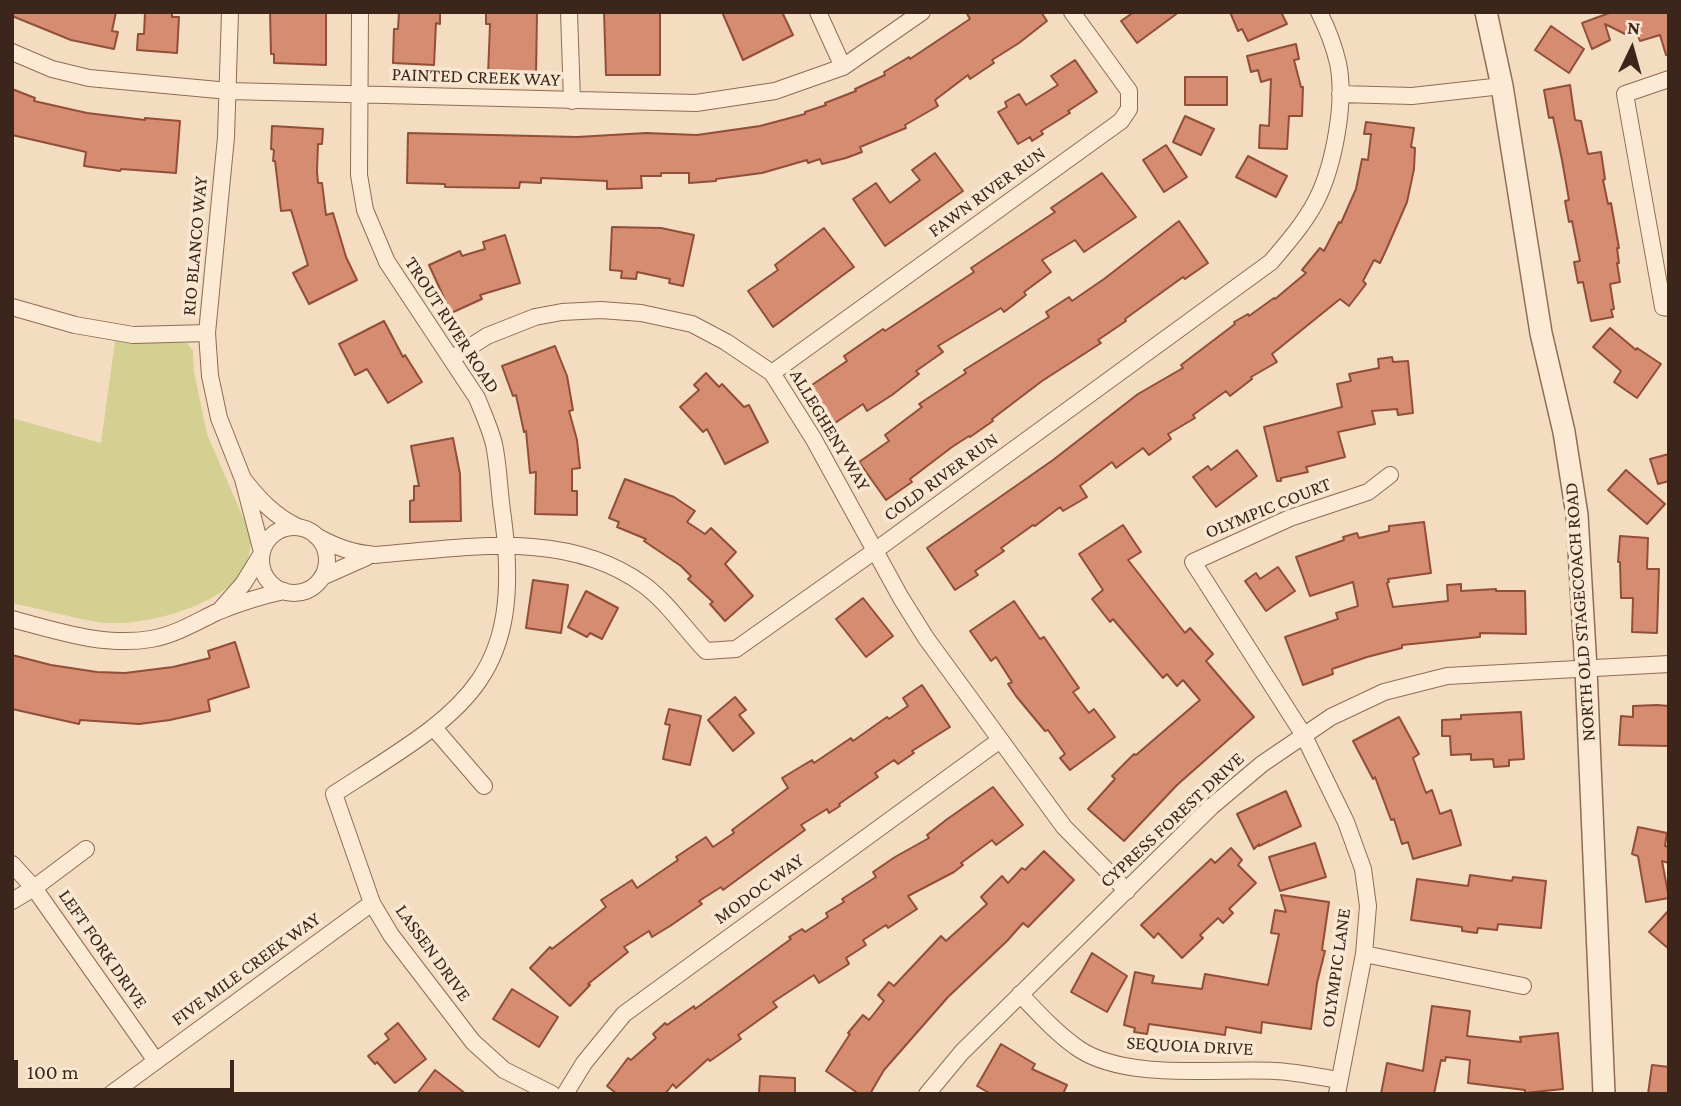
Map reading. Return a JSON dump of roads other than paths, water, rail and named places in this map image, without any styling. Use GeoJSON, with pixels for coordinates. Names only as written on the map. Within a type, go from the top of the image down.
{"type":"FeatureCollection","features":[{"type":"Feature","properties":{"kind":"street","name":"RIO BLANCO WAY"},"geometry":{"type":"LineString","coordinates":[[230,12],[229,91],[207,334],[210,376],[219,418],[243,479],[261,554]]}},
{"type":"Feature","properties":{"kind":"street","name":"TROUT RIVER ROAD"},"geometry":{"type":"LineString","coordinates":[[334,794],[449,716],[473,690],[493,659],[508,588],[506,545],[494,442],[477,398],[387,262],[365,210],[359,175],[360,12]]}},
{"type":"Feature","properties":{"kind":"street"},"geometry":{"type":"LineString","coordinates":[[569,12],[572,101]]}},
{"type":"Feature","properties":{"kind":"street"},"geometry":{"type":"LineString","coordinates":[[818,12],[843,67]]}},
{"type":"Feature","properties":{"kind":"street","name":"PAINTED CREEK WAY"},"geometry":{"type":"LineString","coordinates":[[12,52],[52,69],[89,78],[229,91],[696,103],[775,91],[843,67],[922,12]]}},
{"type":"Feature","properties":{"kind":"street","name":"FAWN RIVER RUN"},"geometry":{"type":"LineString","coordinates":[[772,373],[1121,121],[1129,109],[1129,91],[1072,12]]}},
{"type":"Feature","properties":{"kind":"street","name":"COLD RIVER RUN"},"geometry":{"type":"LineString","coordinates":[[322,577],[356,560],[375,555],[506,545],[567,552],[616,568],[644,585],[706,651],[736,649],[1271,262],[1301,226],[1321,189],[1332,155],[1340,94],[1338,63],[1319,12]]}},
{"type":"Feature","properties":{"kind":"street","name":"NORTH OLD STAGECOACH ROAD"},"geometry":{"type":"LineString","coordinates":[[1486,12],[1502,86],[1541,333],[1564,432],[1577,515],[1604,1094]]}},
{"type":"Feature","properties":{"kind":"street"},"geometry":{"type":"LineString","coordinates":[[1669,79],[1625,94],[1663,307],[1669,308]]}},
{"type":"Feature","properties":{"kind":"street"},"geometry":{"type":"LineString","coordinates":[[1340,94],[1412,96],[1502,86]]}},
{"type":"Feature","properties":{"kind":"street"},"geometry":{"type":"LineString","coordinates":[[12,307],[75,325],[133,335],[207,334]]}},
{"type":"Feature","properties":{"kind":"street","name":"ALLEGHENY WAY"},"geometry":{"type":"LineString","coordinates":[[451,359],[487,336],[534,317],[601,310],[641,313],[692,324],[726,341],[772,373],[813,438],[926,638],[1064,827],[1127,891]]}},
{"type":"Feature","properties":{"kind":"street","name":"OLYMPIC COURT"},"geometry":{"type":"LineString","coordinates":[[1303,734],[1193,562],[1290,518],[1368,492],[1390,475]]}},
{"type":"Feature","properties":{"kind":"street","name":"RIO BLANCO WAY"},"geometry":{"type":"LineString","coordinates":[[243,479],[269,509],[300,528]]}},
{"type":"Feature","properties":{"kind":"street"},"geometry":{"type":"LineString","coordinates":[[12,619],[75,636],[113,640],[152,639],[252,599],[284,591],[302,592],[317,584],[325,570],[326,554],[316,536],[300,528],[278,531],[267,541],[243,584],[219,611]]}},
{"type":"Feature","properties":{"kind":"street","name":"COLD RIVER RUN"},"geometry":{"type":"LineString","coordinates":[[316,536],[348,551],[375,555]]}},
{"type":"Feature","properties":{"kind":"street"},"geometry":{"type":"LineString","coordinates":[[261,554],[262,571],[266,578],[284,591]]}},
{"type":"Feature","properties":{"kind":"street","name":"CYPRESS FOREST DRIVE"},"geometry":{"type":"LineString","coordinates":[[927,1094],[962,1052],[1211,807],[1303,734],[1331,717],[1384,692],[1447,676],[1669,664]]}},
{"type":"Feature","properties":{"kind":"street"},"geometry":{"type":"LineString","coordinates":[[434,727],[484,786]]}},
{"type":"Feature","properties":{"kind":"street","name":"OLYMPIC LANE"},"geometry":{"type":"LineString","coordinates":[[1303,734],[1346,822],[1363,869],[1368,905],[1364,954],[1338,1087]]}},
{"type":"Feature","properties":{"kind":"street","name":"MODOC WAY"},"geometry":{"type":"LineString","coordinates":[[565,1094],[589,1055],[624,1014],[1000,740]]}},
{"type":"Feature","properties":{"kind":"street","name":"LASSEN DRIVE"},"geometry":{"type":"LineString","coordinates":[[334,794],[372,903],[391,935],[473,1042],[503,1070],[552,1094]]}},
{"type":"Feature","properties":{"kind":"street"},"geometry":{"type":"LineString","coordinates":[[12,901],[86,849]]}},
{"type":"Feature","properties":{"kind":"street","name":"LEFT FORK DRIVE"},"geometry":{"type":"LineString","coordinates":[[12,864],[34,888],[156,1060]]}},
{"type":"Feature","properties":{"kind":"street","name":"FIVE MILE CREEK WAY"},"geometry":{"type":"LineString","coordinates":[[111,1094],[372,903]]}},
{"type":"Feature","properties":{"kind":"street"},"geometry":{"type":"LineString","coordinates":[[1364,954],[1523,986]]}},
{"type":"Feature","properties":{"kind":"street","name":"SEQUOIA DRIVE"},"geometry":{"type":"LineString","coordinates":[[1020,994],[1047,1023],[1080,1051],[1113,1063],[1143,1069],[1277,1071],[1338,1087]]}}]}
